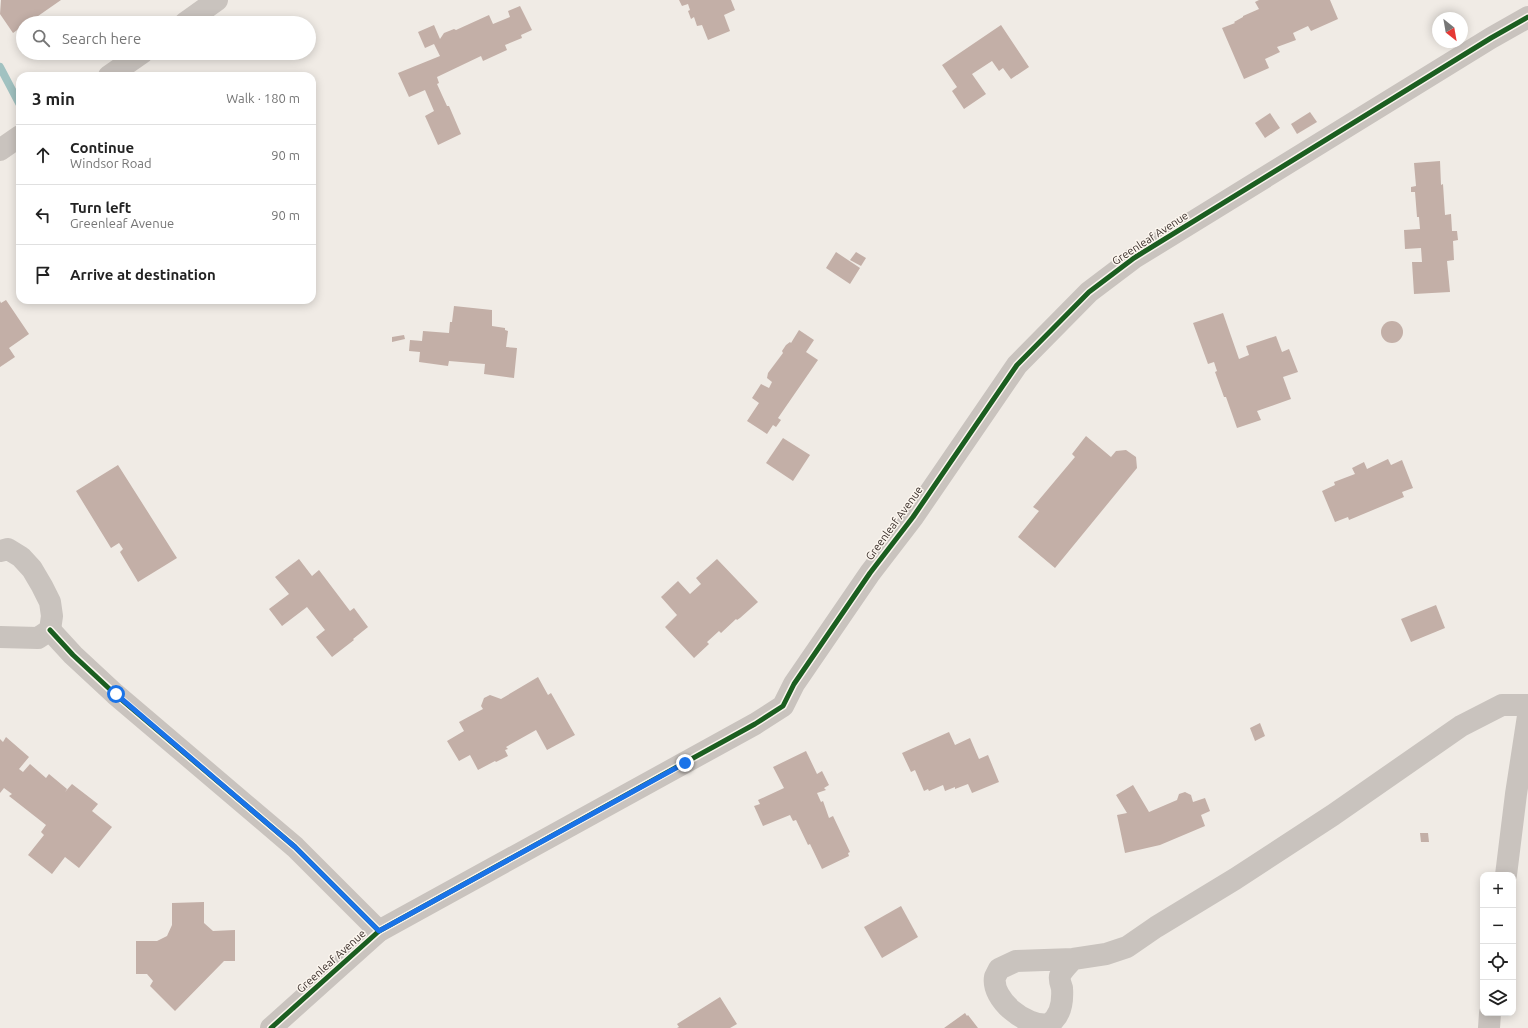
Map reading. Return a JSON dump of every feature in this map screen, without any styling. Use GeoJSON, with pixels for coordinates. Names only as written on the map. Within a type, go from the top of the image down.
{"type":"FeatureCollection","features":[{"type":"Feature","properties":{"kind":"street"},"geometry":{"type":"LineString","coordinates":[[195,16],[217,0]]}},
{"type":"Feature","properties":{"kind":"street","name":"Greenleaf Avenue"},"geometry":{"type":"LineString","coordinates":[[271,1028],[379,931],[755,724],[783,706],[794,684],[870,573],[913,517],[1017,365],[1089,292],[1134,258],[1491,38],[1528,17]]}},
{"type":"Feature","properties":{"kind":"street"},"geometry":{"type":"LineString","coordinates":[[115,72],[132,60]]}},
{"type":"Feature","properties":{"kind":"street"},"geometry":{"type":"LineString","coordinates":[[0,150],[16,139]]}},
{"type":"Feature","properties":{"kind":"street"},"geometry":{"type":"LineString","coordinates":[[0,551],[8,549],[22,557],[32,569],[50,602],[52,616],[50,630],[38,638],[0,637]]}},
{"type":"Feature","properties":{"kind":"street"},"geometry":{"type":"LineString","coordinates":[[50,630],[73,655],[116,694],[295,847],[379,931]]}},
{"type":"Feature","properties":{"kind":"street"},"geometry":{"type":"LineString","coordinates":[[1073,959],[1106,954],[1127,947],[1156,927],[1235,879],[1332,815],[1461,726],[1502,705],[1528,705]]}},
{"type":"Feature","properties":{"kind":"street"},"geometry":{"type":"LineString","coordinates":[[1506,872],[1528,716]]}},
{"type":"Feature","properties":{"kind":"street"},"geometry":{"type":"LineString","coordinates":[[1489,1028],[1490,1016]]}},
{"type":"Feature","properties":{"kind":"building"},"geometry":{"type":"Polygon","coordinates":[[[1,0],[61,0],[38,16],[16,16],[16,31],[13,33],[0,14],[1,0]]]}},
{"type":"Feature","properties":{"kind":"building"},"geometry":{"type":"Polygon","coordinates":[[[679,0],[731,0],[735,10],[724,15],[730,31],[708,40],[702,25],[697,26],[694,17],[691,19],[688,11],[690,10],[688,4],[682,6],[679,0]]]}},
{"type":"Feature","properties":{"kind":"building"},"geometry":{"type":"Polygon","coordinates":[[[1259,0],[1330,0],[1338,19],[1311,31],[1308,26],[1293,33],[1296,40],[1277,47],[1280,52],[1265,59],[1269,68],[1244,79],[1222,28],[1235,23],[1234,22],[1243,16],[1259,9],[1255,2],[1259,0]]]}},
{"type":"Feature","properties":{"kind":"building"},"geometry":{"type":"Polygon","coordinates":[[[520,6],[532,30],[521,35],[522,38],[505,45],[507,50],[483,61],[481,56],[437,77],[439,83],[437,84],[447,106],[449,106],[461,134],[438,145],[425,116],[434,111],[425,90],[409,97],[398,73],[440,56],[434,44],[425,48],[418,32],[434,25],[440,39],[444,33],[454,29],[456,30],[489,15],[493,24],[510,17],[508,11],[520,6]]]}},
{"type":"Feature","properties":{"kind":"building"},"geometry":{"type":"Polygon","coordinates":[[[1001,25],[1029,67],[1011,79],[1003,68],[999,71],[992,61],[972,74],[986,94],[964,109],[952,91],[957,87],[942,65],[1001,25]]]}},
{"type":"Feature","properties":{"kind":"building"},"geometry":{"type":"Polygon","coordinates":[[[1310,112],[1317,122],[1297,134],[1291,124],[1310,112]]]}},
{"type":"Feature","properties":{"kind":"building"},"geometry":{"type":"Polygon","coordinates":[[[1270,113],[1280,128],[1265,138],[1255,123],[1270,113]]]}},
{"type":"Feature","properties":{"kind":"building"},"geometry":{"type":"Polygon","coordinates":[[[1440,161],[1441,185],[1443,184],[1445,215],[1451,214],[1452,231],[1457,231],[1458,240],[1453,241],[1454,260],[1447,261],[1450,292],[1414,294],[1412,262],[1422,262],[1421,248],[1405,249],[1404,230],[1420,229],[1419,217],[1417,217],[1415,192],[1411,192],[1411,187],[1416,186],[1414,163],[1440,161]]]}},
{"type":"Feature","properties":{"kind":"building"},"geometry":{"type":"Polygon","coordinates":[[[836,252],[860,268],[850,284],[826,268],[836,252]]]}},
{"type":"Feature","properties":{"kind":"building"},"geometry":{"type":"Polygon","coordinates":[[[856,252],[866,258],[861,266],[850,260],[856,252]]]}},
{"type":"Feature","properties":{"kind":"building"},"geometry":{"type":"Polygon","coordinates":[[[6,300],[29,334],[9,348],[15,357],[0,367],[0,301],[1,303],[6,300]]]}},
{"type":"Feature","properties":{"kind":"building"},"geometry":{"type":"Polygon","coordinates":[[[454,306],[492,310],[492,326],[505,328],[505,330],[508,331],[506,347],[517,348],[514,378],[484,374],[485,364],[449,361],[448,366],[419,362],[420,352],[409,351],[410,340],[422,341],[423,331],[449,333],[454,306]]]}},
{"type":"Feature","properties":{"kind":"building"},"geometry":{"type":"Polygon","coordinates":[[[1223,313],[1239,359],[1249,355],[1246,346],[1276,336],[1282,352],[1289,349],[1298,372],[1283,377],[1291,399],[1257,411],[1261,420],[1237,428],[1215,372],[1217,371],[1214,362],[1208,364],[1193,323],[1223,313]]]}},
{"type":"Feature","properties":{"kind":"building"},"geometry":{"type":"Polygon","coordinates":[[[1392,321],[1400,324],[1403,332],[1400,340],[1392,343],[1384,340],[1381,332],[1384,324],[1392,321]]]}},
{"type":"Feature","properties":{"kind":"building"},"geometry":{"type":"Polygon","coordinates":[[[799,330],[814,340],[806,352],[818,360],[778,418],[781,420],[776,427],[773,425],[767,434],[747,421],[759,403],[752,398],[761,384],[769,388],[772,382],[767,378],[768,373],[783,353],[782,351],[786,345],[790,342],[791,343],[799,330]]]}},
{"type":"Feature","properties":{"kind":"building"},"geometry":{"type":"Polygon","coordinates":[[[404,335],[405,339],[392,342],[392,337],[404,335]]]}},
{"type":"Feature","properties":{"kind":"building"},"geometry":{"type":"Polygon","coordinates":[[[1086,436],[1111,457],[1116,451],[1126,450],[1136,457],[1137,468],[1055,568],[1018,537],[1039,511],[1033,507],[1075,457],[1072,454],[1086,436]]]}},
{"type":"Feature","properties":{"kind":"building"},"geometry":{"type":"Polygon","coordinates":[[[783,438],[810,455],[793,481],[766,463],[783,438]]]}},
{"type":"Feature","properties":{"kind":"building"},"geometry":{"type":"Polygon","coordinates":[[[1388,459],[1391,465],[1402,460],[1413,488],[1402,492],[1404,497],[1349,520],[1348,517],[1335,522],[1322,491],[1335,485],[1334,482],[1355,474],[1352,468],[1364,462],[1367,469],[1388,459]]]}},
{"type":"Feature","properties":{"kind":"building"},"geometry":{"type":"Polygon","coordinates":[[[118,465],[177,558],[138,582],[120,552],[123,549],[119,543],[111,548],[76,491],[118,465]]]}},
{"type":"Feature","properties":{"kind":"building"},"geometry":{"type":"Polygon","coordinates":[[[299,559],[312,576],[319,570],[350,611],[354,608],[368,627],[332,657],[316,637],[325,630],[307,607],[282,626],[269,609],[289,594],[275,577],[299,559]]]}},
{"type":"Feature","properties":{"kind":"building"},"geometry":{"type":"Polygon","coordinates":[[[717,559],[758,602],[721,633],[719,631],[707,642],[709,644],[694,658],[665,627],[677,615],[661,597],[678,581],[690,594],[701,584],[696,578],[717,559]]]}},
{"type":"Feature","properties":{"kind":"building"},"geometry":{"type":"Polygon","coordinates":[[[1436,605],[1445,628],[1411,642],[1401,619],[1436,605]]]}},
{"type":"Feature","properties":{"kind":"building"},"geometry":{"type":"Polygon","coordinates":[[[538,677],[548,695],[551,693],[575,735],[547,750],[536,730],[506,747],[508,749],[505,750],[508,756],[478,770],[470,755],[459,761],[447,741],[464,731],[459,722],[483,709],[481,706],[484,698],[490,695],[501,699],[538,677]]]}},
{"type":"Feature","properties":{"kind":"building"},"geometry":{"type":"Polygon","coordinates":[[[1260,723],[1265,736],[1255,741],[1250,728],[1260,723]]]}},
{"type":"Feature","properties":{"kind":"building"},"geometry":{"type":"Polygon","coordinates":[[[949,732],[955,745],[970,738],[979,759],[988,755],[999,782],[972,793],[968,784],[945,791],[943,785],[929,791],[928,789],[924,791],[915,770],[911,772],[902,753],[949,732]]]}},
{"type":"Feature","properties":{"kind":"building"},"geometry":{"type":"Polygon","coordinates":[[[6,737],[29,757],[19,769],[23,772],[30,764],[46,778],[49,774],[67,789],[65,792],[72,784],[98,804],[92,811],[112,827],[79,868],[65,857],[52,874],[28,855],[44,835],[41,832],[46,825],[9,796],[12,794],[4,788],[0,793],[0,739],[3,742],[6,737]]]}},
{"type":"Feature","properties":{"kind":"building"},"geometry":{"type":"Polygon","coordinates":[[[806,751],[817,774],[822,771],[829,785],[824,788],[826,790],[817,793],[821,802],[823,801],[829,818],[833,816],[850,852],[848,853],[849,856],[822,869],[796,820],[793,821],[790,815],[763,826],[754,806],[760,804],[758,800],[784,788],[773,767],[806,751]]]}},
{"type":"Feature","properties":{"kind":"building"},"geometry":{"type":"Polygon","coordinates":[[[1133,785],[1149,812],[1177,800],[1179,794],[1185,792],[1191,795],[1193,802],[1205,798],[1210,811],[1201,815],[1205,826],[1160,845],[1125,853],[1117,815],[1127,813],[1116,795],[1133,785]]]}},
{"type":"Feature","properties":{"kind":"building"},"geometry":{"type":"Polygon","coordinates":[[[1420,833],[1428,833],[1429,842],[1421,842],[1420,833]]]}},
{"type":"Feature","properties":{"kind":"building"},"geometry":{"type":"Polygon","coordinates":[[[204,902],[204,923],[213,931],[235,930],[235,961],[224,961],[175,1011],[150,986],[153,981],[147,974],[136,974],[136,941],[157,941],[167,936],[172,925],[172,903],[204,902]]]}},
{"type":"Feature","properties":{"kind":"building"},"geometry":{"type":"Polygon","coordinates":[[[901,906],[918,937],[882,958],[864,927],[901,906]]]}},
{"type":"Feature","properties":{"kind":"building"},"geometry":{"type":"Polygon","coordinates":[[[720,997],[737,1024],[730,1028],[677,1028],[679,1027],[677,1024],[720,997]]]}},
{"type":"Feature","properties":{"kind":"building"},"geometry":{"type":"Polygon","coordinates":[[[965,1013],[978,1028],[944,1028],[965,1013]]]}},
{"type":"Feature","properties":{"kind":"waterway"},"geometry":{"type":"LineString","coordinates":[[0,67],[16,97]]}},
{"type":"Feature","properties":{"kind":"cycle path"},"geometry":{"type":"LineString","coordinates":[[271,1028],[379,931],[755,724],[783,706],[794,684],[870,573],[913,517],[1017,365],[1089,292],[1134,258],[1491,38],[1528,17]]}},
{"type":"Feature","properties":{"kind":"cycle path"},"geometry":{"type":"LineString","coordinates":[[50,630],[73,655],[115,694],[295,847],[379,931]]}},
{"type":"Feature","properties":{"kind":"route"},"geometry":{"type":"LineString","coordinates":[[116,694],[295,847],[379,931],[685,763]]}}]}
